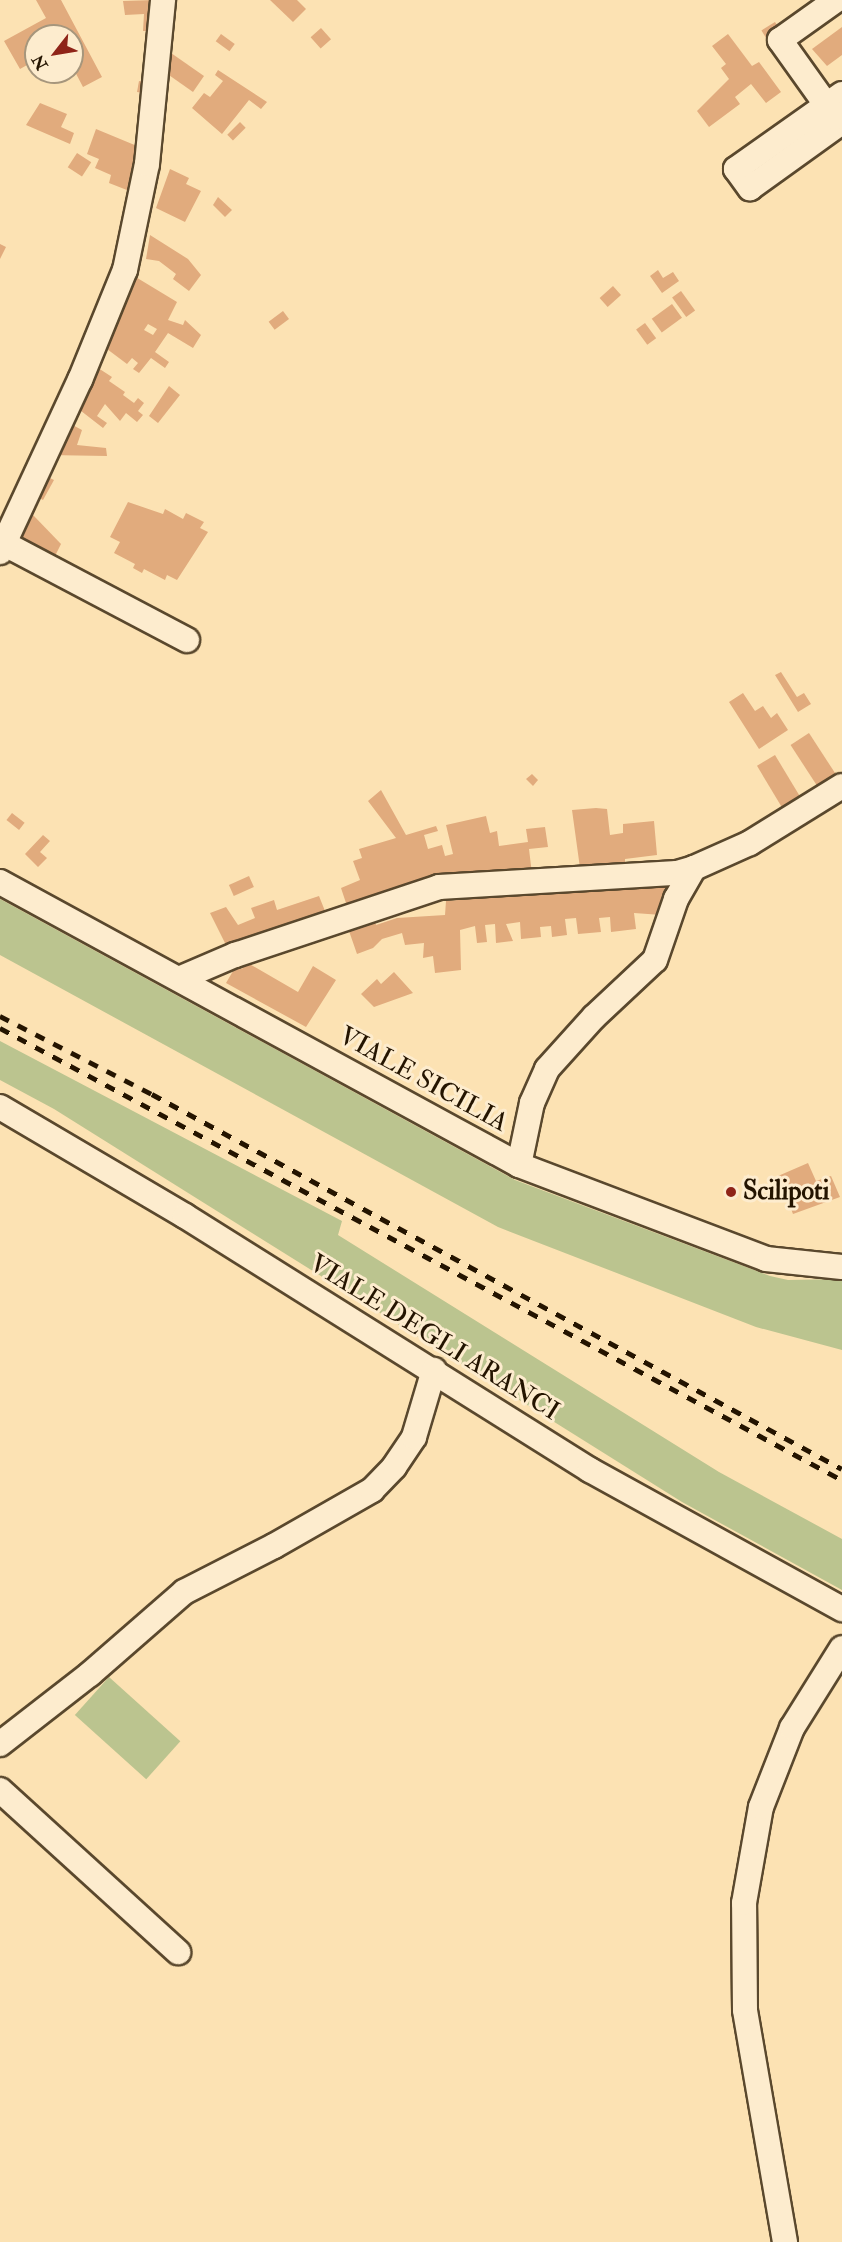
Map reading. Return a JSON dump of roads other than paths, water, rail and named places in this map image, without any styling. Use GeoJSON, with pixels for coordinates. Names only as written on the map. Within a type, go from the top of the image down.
{"type":"FeatureCollection","features":[{"type":"Feature","properties":{"kind":"street"},"geometry":{"type":"LineString","coordinates":[[163,0],[147,164],[125,270],[80,380],[2,547],[187,639]]}},
{"type":"Feature","properties":{"kind":"street"},"geometry":{"type":"LineString","coordinates":[[743,178],[837,111],[780,40],[836,0]]}},
{"type":"Feature","properties":{"kind":"street"},"geometry":{"type":"LineString","coordinates":[[181,978],[236,955],[432,889],[677,873],[694,868],[750,843],[842,786]]}},
{"type":"Feature","properties":{"kind":"street"},"geometry":{"type":"LineString","coordinates":[[519,1165],[532,1103],[547,1069],[594,1017],[655,960],[676,899],[694,868]]}},
{"type":"Feature","properties":{"kind":"street","name":"VIALE SICILIA"},"geometry":{"type":"LineString","coordinates":[[0,882],[181,978],[519,1165],[766,1259],[842,1267]]}},
{"type":"Feature","properties":{"kind":"street","name":"VIALE DEGLI ARANCI"},"geometry":{"type":"LineString","coordinates":[[0,1107],[185,1216],[434,1370],[590,1470],[842,1609]]}},
{"type":"Feature","properties":{"kind":"street"},"geometry":{"type":"LineString","coordinates":[[0,1744],[90,1674],[184,1592],[274,1546],[372,1490],[394,1467],[414,1437],[434,1370]]}},
{"type":"Feature","properties":{"kind":"street"},"geometry":{"type":"LineString","coordinates":[[784,2242],[745,2010],[744,1903],[761,1807],[792,1728],[842,1648]]}},
{"type":"Feature","properties":{"kind":"street"},"geometry":{"type":"LineString","coordinates":[[0,1790],[178,1952]]}},
{"type":"Feature","properties":{"kind":"railway"},"geometry":{"type":"LineString","coordinates":[[0,1016],[152,1094],[842,1469]]}},
{"type":"Feature","properties":{"kind":"railway"},"geometry":{"type":"LineString","coordinates":[[0,1028],[842,1480]]}},
{"type":"Feature","properties":{"kind":"place","name":"Scilipoti"},"geometry":{"type":"Point","coordinates":[731,1192]}}]}
